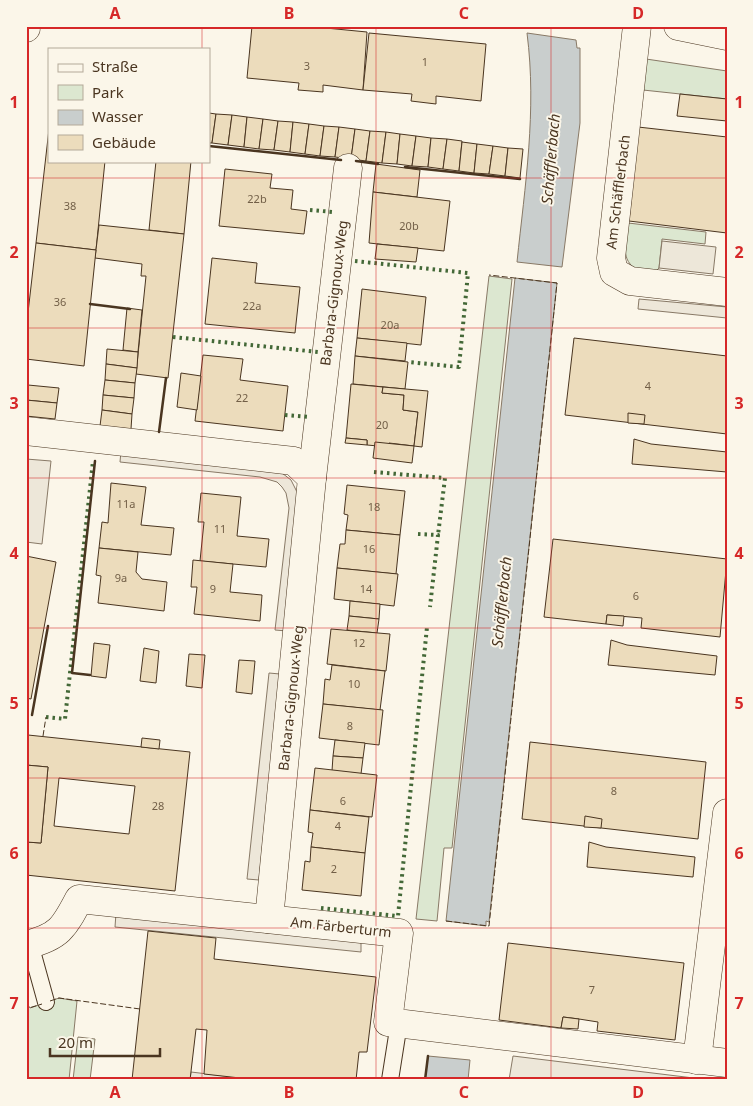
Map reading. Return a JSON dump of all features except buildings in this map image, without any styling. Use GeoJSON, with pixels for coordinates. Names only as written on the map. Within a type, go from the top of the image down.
{"type":"FeatureCollection","features":[{"type":"Feature","properties":{"kind":"street","name":"Am Schäfflerbach"},"geometry":{"type":"LineString","coordinates":[[637,26],[611,258],[614,272],[630,280],[727,292]]}},
{"type":"Feature","properties":{"kind":"street"},"geometry":{"type":"LineString","coordinates":[[678,26],[727,36]]}},
{"type":"Feature","properties":{"kind":"street","name":"Barbara-Gignoux-Weg"},"geometry":{"type":"LineString","coordinates":[[269,919],[312,478],[348,168]]}},
{"type":"Feature","properties":{"kind":"street"},"geometry":{"type":"LineString","coordinates":[[26,431],[294,461],[312,478]]}},
{"type":"Feature","properties":{"kind":"street"},"geometry":{"type":"LineString","coordinates":[[697,1060],[727,813]]}},
{"type":"Feature","properties":{"kind":"street","name":"Am Färberturm"},"geometry":{"type":"LineString","coordinates":[[28,945],[44,941],[65,926],[79,898],[399,933],[388,1022],[399,1023]]}},
{"type":"Feature","properties":{"kind":"street"},"geometry":{"type":"LineString","coordinates":[[399,1023],[727,1063]]}},
{"type":"Feature","properties":{"kind":"lane"},"geometry":{"type":"LineString","coordinates":[[28,945],[46,1002]]}},
{"type":"Feature","properties":{"kind":"lane"},"geometry":{"type":"LineString","coordinates":[[390,1080],[399,1023]]}},
{"type":"Feature","properties":{"kind":"green space"},"geometry":{"type":"Polygon","coordinates":[[[646,59],[727,71],[727,99],[643,90],[646,59]]]}},
{"type":"Feature","properties":{"kind":"green space"},"geometry":{"type":"Polygon","coordinates":[[[628,223],[706,232],[705,244],[662,239],[659,268],[649,278],[628,262],[625,250],[628,223]]]}},
{"type":"Feature","properties":{"kind":"green space"},"geometry":{"type":"Polygon","coordinates":[[[489,276],[512,279],[452,848],[444,848],[437,921],[416,919],[489,276]]]}},
{"type":"Feature","properties":{"kind":"green space"},"geometry":{"type":"Polygon","coordinates":[[[59,998],[77,1001],[69,1080],[26,1080],[26,1002],[30,1008],[59,998]]]}},
{"type":"Feature","properties":{"kind":"green space"},"geometry":{"type":"Polygon","coordinates":[[[78,1037],[95,1039],[90,1080],[73,1080],[78,1037]]]}},
{"type":"Feature","properties":{"kind":"shaded area"},"geometry":{"type":"Polygon","coordinates":[[[662,241],[716,247],[713,274],[659,268],[662,241]]]}},
{"type":"Feature","properties":{"kind":"shaded area"},"geometry":{"type":"Polygon","coordinates":[[[639,299],[727,307],[727,318],[638,309],[639,299]]]}},
{"type":"Feature","properties":{"kind":"shaded area"},"geometry":{"type":"Polygon","coordinates":[[[121,451],[282,473],[291,480],[299,496],[287,631],[275,630],[289,508],[286,493],[282,487],[277,482],[260,477],[120,462],[121,451]]]}},
{"type":"Feature","properties":{"kind":"shaded area"},"geometry":{"type":"Polygon","coordinates":[[[26,459],[51,461],[42,544],[26,542],[26,459]]]}},
{"type":"Feature","properties":{"kind":"shaded area"},"geometry":{"type":"Polygon","coordinates":[[[269,673],[280,674],[259,880],[247,879],[269,673]]]}},
{"type":"Feature","properties":{"kind":"shaded area"},"geometry":{"type":"Polygon","coordinates":[[[116,913],[361,941],[361,952],[115,927],[116,913]]]}},
{"type":"Feature","properties":{"kind":"shaded area"},"geometry":{"type":"Polygon","coordinates":[[[513,1056],[710,1080],[509,1080],[513,1056]]]}},
{"type":"Feature","properties":{"kind":"shaded area"},"geometry":{"type":"Polygon","coordinates":[[[191,1072],[258,1080],[190,1080],[191,1072]]]}},
{"type":"Feature","properties":{"kind":"water","name":"Schäfflerbach"},"geometry":{"type":"Polygon","coordinates":[[[527,33],[576,40],[577,48],[580,48],[580,123],[562,267],[517,262],[529,148],[531,91],[527,33]]]}},
{"type":"Feature","properties":{"kind":"water","name":"Schäfflerbach"},"geometry":{"type":"Polygon","coordinates":[[[515,278],[557,283],[489,922],[486,921],[486,926],[446,921],[515,278]]]}},
{"type":"Feature","properties":{"kind":"water"},"geometry":{"type":"Polygon","coordinates":[[[428,1056],[470,1060],[468,1080],[425,1080],[428,1056]]]}},
{"type":"Feature","properties":{"kind":"hedge"},"geometry":{"type":"LineString","coordinates":[[310,210],[333,212]]}},
{"type":"Feature","properties":{"kind":"hedge"},"geometry":{"type":"LineString","coordinates":[[355,261],[468,273],[459,367],[408,362]]}},
{"type":"Feature","properties":{"kind":"hedge"},"geometry":{"type":"LineString","coordinates":[[173,337],[318,352]]}},
{"type":"Feature","properties":{"kind":"hedge"},"geometry":{"type":"LineString","coordinates":[[285,415],[310,417]]}},
{"type":"Feature","properties":{"kind":"hedge"},"geometry":{"type":"LineString","coordinates":[[46,717],[65,719],[93,461]]}},
{"type":"Feature","properties":{"kind":"hedge"},"geometry":{"type":"LineString","coordinates":[[374,472],[445,478],[438,535]]}},
{"type":"Feature","properties":{"kind":"hedge"},"geometry":{"type":"LineString","coordinates":[[418,534],[438,535],[430,607]]}},
{"type":"Feature","properties":{"kind":"hedge"},"geometry":{"type":"LineString","coordinates":[[321,908],[398,916],[427,627]]}},
{"type":"Feature","properties":{"kind":"fence"},"geometry":{"type":"LineString","coordinates":[[446,921],[489,926],[557,283],[489,275]]}},
{"type":"Feature","properties":{"kind":"fence"},"geometry":{"type":"LineString","coordinates":[[43,736],[46,717]]}},
{"type":"Feature","properties":{"kind":"fence"},"geometry":{"type":"LineString","coordinates":[[50,1001],[59,998],[140,1009]]}},
{"type":"Feature","properties":{"kind":"fence"},"geometry":{"type":"LineString","coordinates":[[26,1002],[29,1008],[42,1004]]}},
{"type":"Feature","properties":{"kind":"wall"},"geometry":{"type":"LineString","coordinates":[[210,146],[341,160]]}},
{"type":"Feature","properties":{"kind":"wall"},"geometry":{"type":"LineString","coordinates":[[356,161],[378,164]]}},
{"type":"Feature","properties":{"kind":"wall"},"geometry":{"type":"LineString","coordinates":[[405,167],[520,179]]}},
{"type":"Feature","properties":{"kind":"wall"},"geometry":{"type":"LineString","coordinates":[[90,304],[130,309]]}},
{"type":"Feature","properties":{"kind":"wall"},"geometry":{"type":"LineString","coordinates":[[159,432],[166,378]]}},
{"type":"Feature","properties":{"kind":"wall"},"geometry":{"type":"LineString","coordinates":[[90,675],[72,673],[95,461]]}},
{"type":"Feature","properties":{"kind":"wall"},"geometry":{"type":"LineString","coordinates":[[32,715],[48,626]]}},
{"type":"Feature","properties":{"kind":"wall"},"geometry":{"type":"LineString","coordinates":[[425,1080],[428,1056]]}}]}
